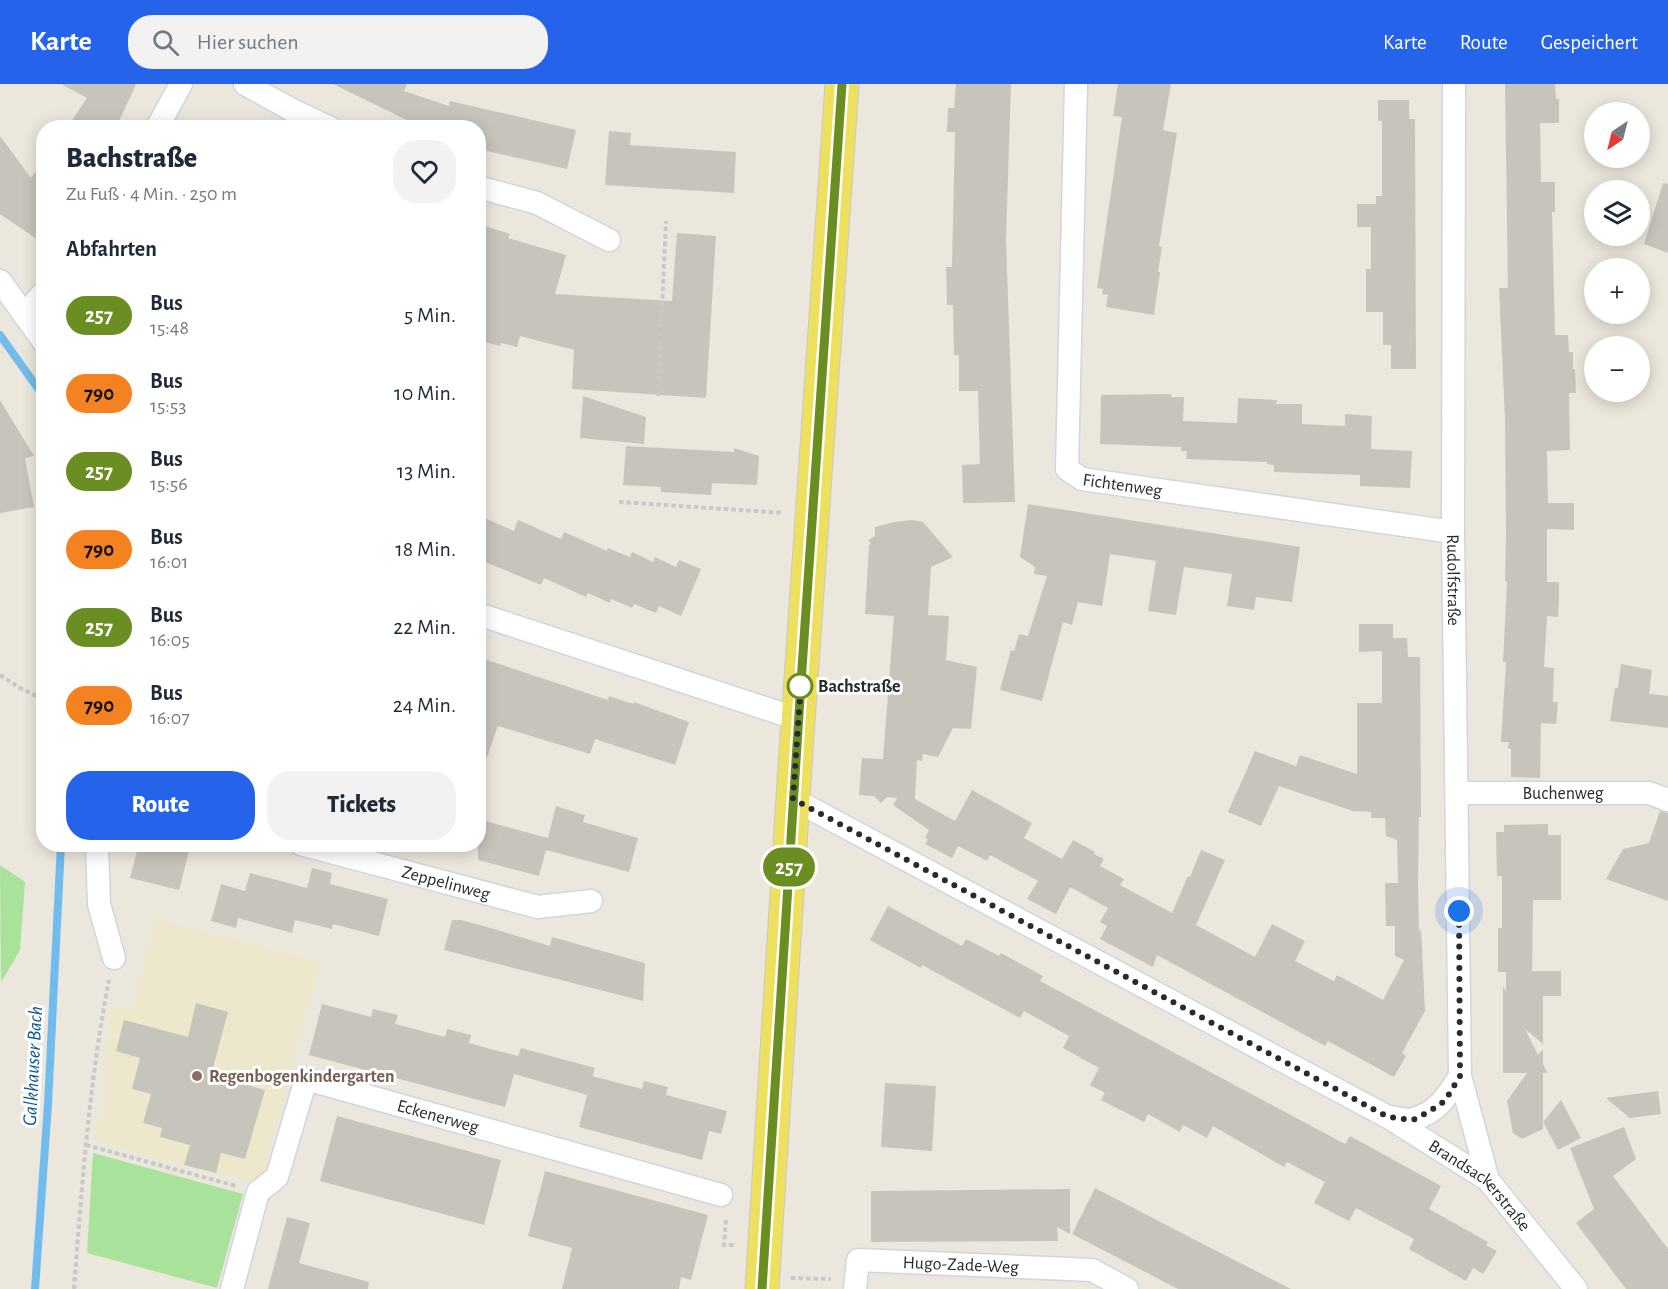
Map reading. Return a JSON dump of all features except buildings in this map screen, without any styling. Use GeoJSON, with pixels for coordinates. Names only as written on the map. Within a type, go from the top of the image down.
{"type":"FeatureCollection","features":[{"type":"Feature","properties":{"kind":"main road"},"geometry":{"type":"LineString","coordinates":[[762,1282],[842,84]]}},
{"type":"Feature","properties":{"kind":"street"},"geometry":{"type":"LineString","coordinates":[[161,120],[181,84]]}},
{"type":"Feature","properties":{"kind":"street"},"geometry":{"type":"LineString","coordinates":[[246,84],[313,120]]}},
{"type":"Feature","properties":{"kind":"street","name":"Fichtenweg"},"geometry":{"type":"LineString","coordinates":[[1076,84],[1067,469],[1082,479],[1454,532]]}},
{"type":"Feature","properties":{"kind":"street","name":"Rudolfstraße"},"geometry":{"type":"LineString","coordinates":[[1455,84],[1454,532],[1460,1076],[1488,1180]]}},
{"type":"Feature","properties":{"kind":"street"},"geometry":{"type":"LineString","coordinates":[[486,189],[537,203],[609,240]]}},
{"type":"Feature","properties":{"kind":"street"},"geometry":{"type":"LineString","coordinates":[[0,281],[36,331]]}},
{"type":"Feature","properties":{"kind":"street"},"geometry":{"type":"LineString","coordinates":[[24,315],[36,301]]}},
{"type":"Feature","properties":{"kind":"street"},"geometry":{"type":"LineString","coordinates":[[486,617],[798,719]]}},
{"type":"Feature","properties":{"kind":"street","name":"Buchenweg"},"geometry":{"type":"LineString","coordinates":[[1458,793],[1649,793],[1668,800]]}},
{"type":"Feature","properties":{"kind":"street","name":"Brandsackerstraße"},"geometry":{"type":"LineString","coordinates":[[793,799],[1388,1117],[1488,1180],[1576,1289]]}},
{"type":"Feature","properties":{"kind":"street"},"geometry":{"type":"LineString","coordinates":[[97,852],[99,904],[114,957]]}},
{"type":"Feature","properties":{"kind":"street","name":"Zeppelinweg"},"geometry":{"type":"LineString","coordinates":[[331,852],[538,907],[591,901]]}},
{"type":"Feature","properties":{"kind":"street"},"geometry":{"type":"LineString","coordinates":[[1388,1117],[1413,1120],[1430,1111],[1445,1101],[1460,1076]]}},
{"type":"Feature","properties":{"kind":"street","name":"Eckenerweg"},"geometry":{"type":"LineString","coordinates":[[258,1192],[277,1177],[306,1079],[722,1195]]}},
{"type":"Feature","properties":{"kind":"street"},"geometry":{"type":"LineString","coordinates":[[232,1289],[258,1192]]}},
{"type":"Feature","properties":{"kind":"street"},"geometry":{"type":"LineString","coordinates":[[855,1289],[858,1260]]}},
{"type":"Feature","properties":{"kind":"street","name":"Hugo-Zade-Weg"},"geometry":{"type":"LineString","coordinates":[[858,1260],[1093,1280],[1127,1289]]}},
{"type":"Feature","properties":{"kind":"path"},"geometry":{"type":"LineString","coordinates":[[658,396],[666,221]]}},
{"type":"Feature","properties":{"kind":"path"},"geometry":{"type":"LineString","coordinates":[[619,502],[812,515]]}},
{"type":"Feature","properties":{"kind":"path"},"geometry":{"type":"LineString","coordinates":[[0,675],[36,696]]}},
{"type":"Feature","properties":{"kind":"path"},"geometry":{"type":"LineString","coordinates":[[74,1289],[86,1145],[103,1012],[114,957]]}},
{"type":"Feature","properties":{"kind":"path"},"geometry":{"type":"LineString","coordinates":[[86,1145],[258,1192]]}},
{"type":"Feature","properties":{"kind":"path"},"geometry":{"type":"LineString","coordinates":[[762,1282],[829,1281],[838,1275],[839,1259],[858,1260]]}},
{"type":"Feature","properties":{"kind":"shaded area","name":"Regenbogenkindergarten"},"geometry":{"type":"Polygon","coordinates":[[[156,919],[320,962],[260,1186],[94,1140],[94,1131],[105,1107],[109,1006],[132,1007],[156,919]]]}},
{"type":"Feature","properties":{"kind":"green space"},"geometry":{"type":"Polygon","coordinates":[[[0,865],[25,882],[20,950],[1,982],[0,865]]]}},
{"type":"Feature","properties":{"kind":"green space"},"geometry":{"type":"Polygon","coordinates":[[[93,1153],[243,1194],[217,1288],[87,1253],[93,1153]]]}},
{"type":"Feature","properties":{"kind":"waterway","name":"Galkhauser Bach"},"geometry":{"type":"LineString","coordinates":[[0,335],[36,386]]}},
{"type":"Feature","properties":{"kind":"waterway","name":"Galkhauser Bach"},"geometry":{"type":"LineString","coordinates":[[35,1289],[48,1104],[61,852]]}},
{"type":"Feature","properties":{"kind":"bus line","name":"257"},"geometry":{"type":"LineString","coordinates":[[762,1289],[842,84]]}},
{"type":"Feature","properties":{"kind":"place","name":"Bachstraße"},"geometry":{"type":"Point","coordinates":[800,686]}},
{"type":"Feature","properties":{"kind":"place","name":"Regenbogenkindergarten"},"geometry":{"type":"Point","coordinates":[197,1076]}},
{"type":"Feature","properties":{"kind":"route"},"geometry":{"type":"LineString","coordinates":[[800,686],[801,683],[793,799],[1388,1117],[1413,1120],[1430,1111],[1445,1101],[1460,1076],[1459,911]]}}]}
